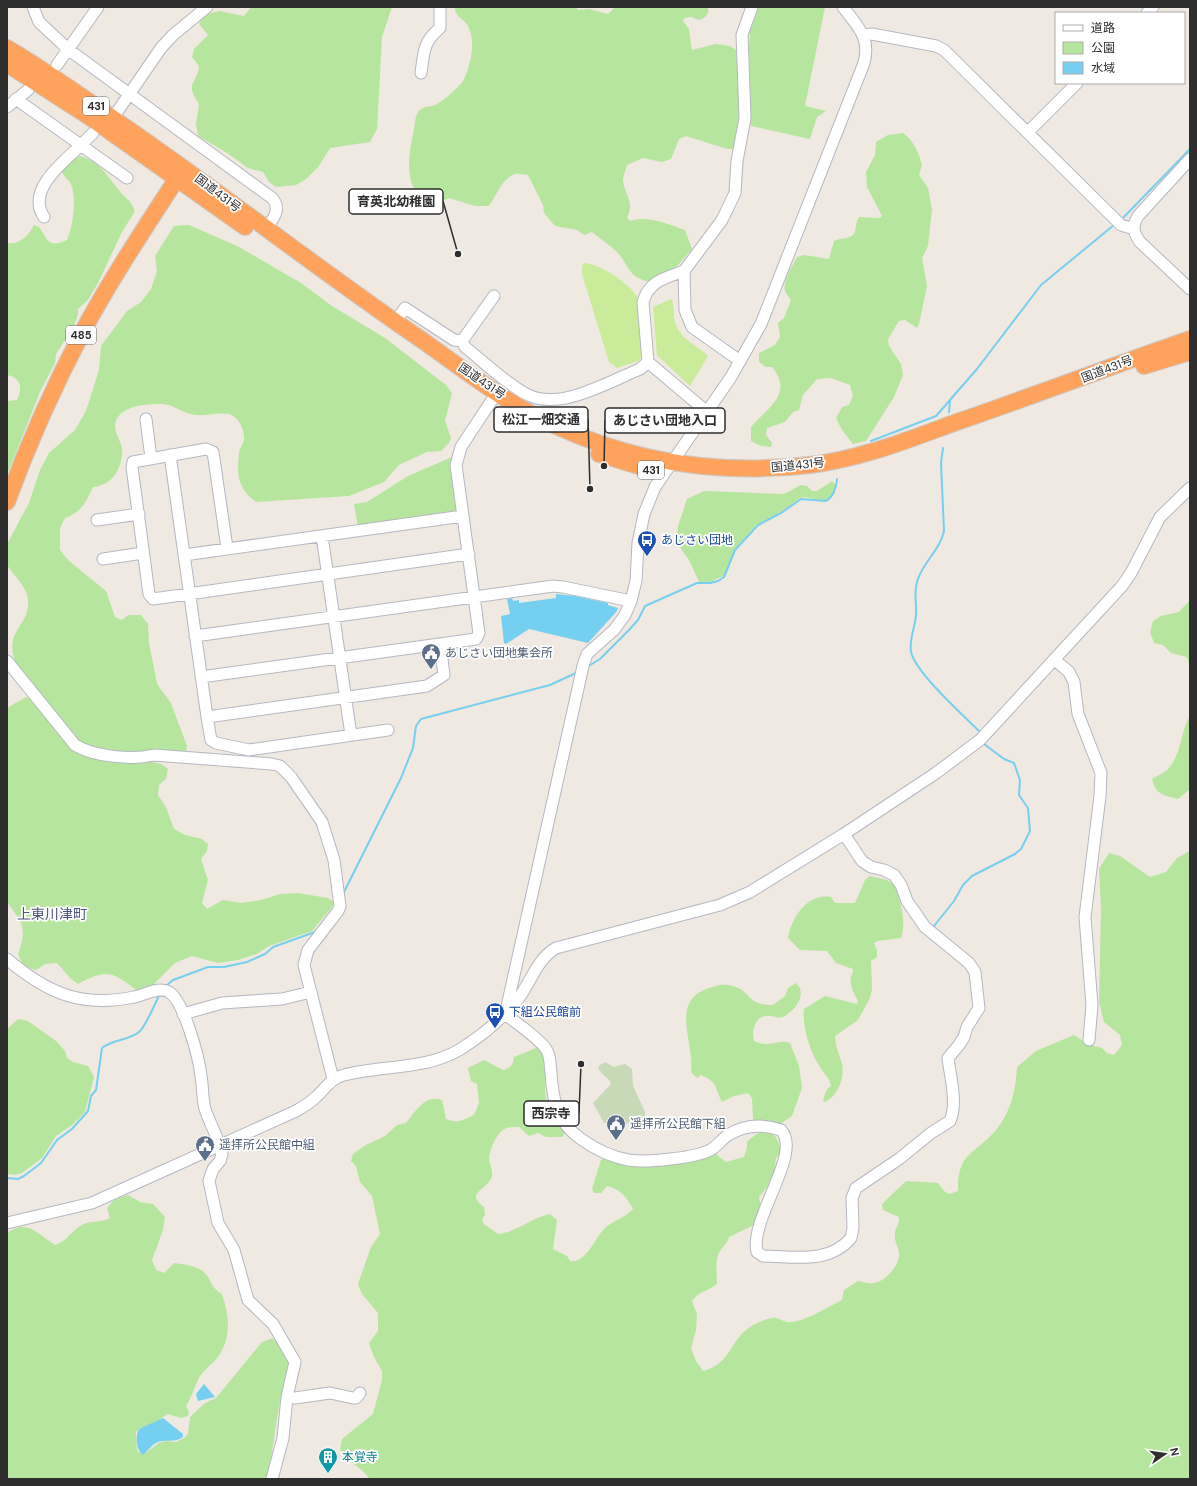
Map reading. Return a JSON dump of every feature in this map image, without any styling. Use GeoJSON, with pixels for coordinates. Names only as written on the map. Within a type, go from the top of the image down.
{"type":"FeatureCollection","features":[{"type":"Feature","properties":{"kind":"highway","name":"国道431号"},"geometry":{"type":"LineString","coordinates":[[7,48],[62,82],[180,173],[382,324],[492,400],[523,419],[592,452],[623,463],[754,480],[784,478],[840,469],[922,446],[1190,352]]}},
{"type":"Feature","properties":{"kind":"highway","name":"国道431号"},"geometry":{"type":"LineString","coordinates":[[7,64],[266,229],[395,322],[497,392],[555,426],[669,468],[755,469],[813,465],[837,460],[919,436],[1190,339]]}},
{"type":"Feature","properties":{"kind":"highway","name":"485"},"geometry":{"type":"LineString","coordinates":[[7,502],[59,378],[83,331],[119,269],[180,173]]}},
{"type":"Feature","properties":{"kind":"street"},"geometry":{"type":"LineString","coordinates":[[33,7],[38,22],[69,50],[275,201],[277,206],[276,214],[266,229]]}},
{"type":"Feature","properties":{"kind":"street"},"geometry":{"type":"LineString","coordinates":[[57,65],[98,7]]}},
{"type":"Feature","properties":{"kind":"street"},"geometry":{"type":"LineString","coordinates":[[117,112],[131,94],[161,48],[173,35],[207,7]]}},
{"type":"Feature","properties":{"kind":"street"},"geometry":{"type":"LineString","coordinates":[[421,73],[425,45],[429,38],[440,28],[440,7]]}},
{"type":"Feature","properties":{"kind":"street"},"geometry":{"type":"LineString","coordinates":[[707,412],[648,362],[643,302],[645,293],[650,287],[666,277],[684,271],[722,220],[735,193],[737,161],[745,118],[742,35],[752,7]]}},
{"type":"Feature","properties":{"kind":"street"},"geometry":{"type":"LineString","coordinates":[[505,1014],[510,998],[587,654],[614,630],[625,615],[636,581],[638,543],[644,514],[655,487],[740,362],[761,324],[864,63],[867,48],[864,35],[843,7]]}},
{"type":"Feature","properties":{"kind":"street"},"geometry":{"type":"LineString","coordinates":[[864,35],[872,34],[936,46],[944,50],[1118,222],[1134,229]]}},
{"type":"Feature","properties":{"kind":"street"},"geometry":{"type":"LineString","coordinates":[[1028,132],[1076,84]]}},
{"type":"Feature","properties":{"kind":"street"},"geometry":{"type":"LineString","coordinates":[[7,107],[28,90]]}},
{"type":"Feature","properties":{"kind":"street"},"geometry":{"type":"LineString","coordinates":[[16,99],[127,178]]}},
{"type":"Feature","properties":{"kind":"street"},"geometry":{"type":"LineString","coordinates":[[44,218],[38,206],[41,194],[50,174],[93,133]]}},
{"type":"Feature","properties":{"kind":"street"},"geometry":{"type":"LineString","coordinates":[[1190,159],[1138,216],[1134,224],[1134,229],[1140,242],[1190,289]]}},
{"type":"Feature","properties":{"kind":"street"},"geometry":{"type":"LineString","coordinates":[[684,271],[685,310],[692,327],[740,362]]}},
{"type":"Feature","properties":{"kind":"street"},"geometry":{"type":"LineString","coordinates":[[462,341],[494,296]]}},
{"type":"Feature","properties":{"kind":"street"},"geometry":{"type":"LineString","coordinates":[[395,322],[405,308],[454,340],[462,341]]}},
{"type":"Feature","properties":{"kind":"street"},"geometry":{"type":"LineString","coordinates":[[462,341],[465,346],[518,389],[533,397],[547,400],[569,398],[640,369],[648,362]]}},
{"type":"Feature","properties":{"kind":"street"},"geometry":{"type":"LineString","coordinates":[[201,677],[476,639],[479,633],[475,596],[456,465],[461,447],[492,400]]}},
{"type":"Feature","properties":{"kind":"street"},"geometry":{"type":"LineString","coordinates":[[146,419],[151,458]]}},
{"type":"Feature","properties":{"kind":"street"},"geometry":{"type":"LineString","coordinates":[[227,548],[213,452],[206,449],[135,461],[132,464],[149,594],[154,599],[327,573],[469,554]]}},
{"type":"Feature","properties":{"kind":"street"},"geometry":{"type":"LineString","coordinates":[[170,455],[209,737],[214,742],[245,750],[388,730]]}},
{"type":"Feature","properties":{"kind":"street"},"geometry":{"type":"LineString","coordinates":[[7,1223],[92,1203],[296,1111],[315,1098],[333,1079],[343,1075],[396,1066],[421,1064],[448,1056],[470,1042],[505,1014],[522,994],[544,957],[556,948],[720,905],[750,892],[844,834],[936,773],[980,740],[1122,586],[1131,573],[1160,517],[1190,488]]}},
{"type":"Feature","properties":{"kind":"street"},"geometry":{"type":"LineString","coordinates":[[98,520],[139,514]]}},
{"type":"Feature","properties":{"kind":"street"},"geometry":{"type":"LineString","coordinates":[[184,555],[463,516]]}},
{"type":"Feature","properties":{"kind":"street"},"geometry":{"type":"LineString","coordinates":[[322,536],[351,735]]}},
{"type":"Feature","properties":{"kind":"street"},"geometry":{"type":"LineString","coordinates":[[103,559],[143,553]]}},
{"type":"Feature","properties":{"kind":"street"},"geometry":{"type":"LineString","coordinates":[[195,636],[553,586],[631,600]]}},
{"type":"Feature","properties":{"kind":"street"},"geometry":{"type":"LineString","coordinates":[[206,717],[427,686],[444,675],[440,644]]}},
{"type":"Feature","properties":{"kind":"street"},"geometry":{"type":"LineString","coordinates":[[1055,660],[1069,672],[1074,682],[1078,714],[1101,773],[1100,796],[1085,916],[1092,1005],[1089,1040]]}},
{"type":"Feature","properties":{"kind":"street"},"geometry":{"type":"LineString","coordinates":[[7,661],[75,745],[90,752],[140,758],[154,756],[258,762],[280,766],[294,781],[322,822],[334,860],[339,900],[338,910],[308,950],[304,965],[333,1079]]}},
{"type":"Feature","properties":{"kind":"street"},"geometry":{"type":"LineString","coordinates":[[505,1014],[546,1050],[550,1060],[552,1085],[558,1113],[563,1123],[581,1139],[604,1152],[630,1160],[695,1156],[712,1149],[728,1135],[740,1129],[751,1126],[763,1126],[781,1130],[786,1139],[785,1156],[759,1224],[757,1252],[763,1256],[809,1259],[821,1257],[832,1252],[851,1238],[853,1228],[852,1198],[856,1188],[899,1159],[931,1133],[950,1121],[953,1112],[952,1082],[948,1058],[964,1037],[966,1027],[979,1008],[973,968],[925,927],[907,901],[902,885],[894,875],[884,870],[870,867],[862,861],[844,834]]}},
{"type":"Feature","properties":{"kind":"street"},"geometry":{"type":"LineString","coordinates":[[7,959],[27,976],[58,994],[98,1001],[124,999],[162,990],[176,998],[197,1053],[205,1109],[214,1134],[221,1145],[222,1154],[220,1161],[213,1169],[209,1181],[218,1223],[234,1250],[248,1300],[273,1324],[295,1362],[287,1397],[283,1438],[272,1479]]}},
{"type":"Feature","properties":{"kind":"street"},"geometry":{"type":"LineString","coordinates":[[183,1014],[222,1003],[282,999],[311,992]]}},
{"type":"Feature","properties":{"kind":"street"},"geometry":{"type":"LineString","coordinates":[[287,1397],[295,1398],[330,1393],[356,1398],[360,1392]]}},
{"type":"Feature","properties":{"kind":"green space"},"geometry":{"type":"Polygon","coordinates":[[[251,7],[392,7],[382,37],[377,129],[370,142],[330,148],[319,166],[306,179],[296,185],[276,187],[269,182],[263,172],[248,168],[227,153],[198,136],[196,124],[199,104],[192,91],[192,87],[199,66],[192,57],[194,49],[208,35],[199,24],[204,15],[219,11],[244,16],[251,7]]]}},
{"type":"Feature","properties":{"kind":"green space"},"geometry":{"type":"Polygon","coordinates":[[[455,7],[576,7],[578,10],[589,9],[608,14],[615,7],[708,7],[707,14],[704,18],[699,20],[691,17],[684,18],[683,21],[689,29],[692,50],[715,44],[730,46],[736,50],[739,111],[736,147],[727,149],[686,136],[679,139],[671,159],[662,162],[643,158],[627,165],[623,179],[630,203],[627,217],[630,221],[637,219],[651,220],[685,230],[692,249],[677,266],[650,282],[637,277],[633,274],[617,252],[592,232],[584,235],[577,230],[555,226],[544,213],[543,205],[528,175],[515,174],[506,179],[489,206],[475,206],[449,198],[440,201],[433,201],[423,198],[416,192],[412,184],[409,166],[416,116],[419,111],[425,107],[435,105],[451,94],[459,86],[464,79],[469,66],[472,52],[472,38],[468,26],[458,16],[455,11],[455,7]]]}},
{"type":"Feature","properties":{"kind":"green space"},"geometry":{"type":"Polygon","coordinates":[[[759,7],[825,7],[805,106],[826,111],[817,117],[810,139],[751,126],[749,45],[750,32],[759,7]]]}},
{"type":"Feature","properties":{"kind":"green space"},"geometry":{"type":"Polygon","coordinates":[[[903,133],[916,148],[922,165],[919,175],[928,188],[932,209],[928,246],[922,258],[927,286],[919,324],[917,328],[905,320],[899,321],[888,339],[889,346],[901,364],[903,375],[894,397],[866,441],[853,444],[842,430],[836,418],[842,407],[849,405],[853,396],[850,385],[831,378],[817,379],[803,395],[799,410],[793,412],[785,422],[767,428],[766,435],[772,443],[771,447],[761,446],[751,441],[751,427],[776,400],[780,393],[780,385],[778,377],[772,367],[766,367],[759,362],[759,353],[775,345],[780,337],[778,323],[784,318],[791,300],[785,292],[784,287],[788,274],[797,257],[804,255],[829,259],[834,241],[853,235],[859,217],[880,218],[882,216],[867,187],[866,172],[875,155],[876,142],[888,135],[903,133]]]}},
{"type":"Feature","properties":{"kind":"green space"},"geometry":{"type":"Polygon","coordinates":[[[80,156],[92,161],[106,173],[129,201],[135,211],[122,232],[98,283],[88,300],[78,309],[74,326],[56,354],[55,363],[40,392],[7,475],[7,401],[17,400],[20,391],[20,384],[15,378],[7,375],[7,243],[16,243],[23,239],[34,225],[39,227],[47,239],[52,243],[60,243],[67,240],[71,227],[74,197],[71,184],[62,172],[66,163],[80,156]]]}},
{"type":"Feature","properties":{"kind":"green space"},"geometry":{"type":"Polygon","coordinates":[[[189,225],[239,247],[301,283],[332,306],[385,338],[446,385],[452,393],[445,421],[451,438],[449,443],[441,451],[427,452],[399,465],[384,482],[349,496],[256,502],[242,487],[240,481],[238,462],[239,452],[244,441],[244,433],[237,419],[231,415],[192,414],[169,405],[158,404],[130,408],[119,415],[115,428],[122,448],[119,469],[106,483],[93,487],[79,510],[71,516],[65,518],[60,528],[60,550],[68,560],[106,591],[115,617],[122,620],[128,615],[141,615],[148,624],[149,643],[157,684],[171,703],[187,746],[185,754],[139,756],[91,750],[76,742],[17,666],[13,654],[13,644],[15,635],[26,614],[28,605],[27,595],[23,586],[7,565],[7,544],[29,503],[40,470],[49,453],[75,430],[86,411],[99,370],[101,346],[127,311],[141,302],[151,289],[157,271],[155,256],[174,226],[189,225]]]}},
{"type":"Feature","properties":{"kind":"green space"},"geometry":{"type":"Polygon","coordinates":[[[584,263],[591,264],[616,276],[636,295],[639,301],[642,356],[638,361],[617,368],[609,362],[582,274],[582,266],[584,263]]]}},
{"type":"Feature","properties":{"kind":"green space"},"geometry":{"type":"Polygon","coordinates":[[[671,299],[675,323],[681,334],[708,356],[690,386],[657,355],[653,307],[671,299]]]}},
{"type":"Feature","properties":{"kind":"green space"},"geometry":{"type":"Polygon","coordinates":[[[452,457],[457,511],[453,514],[358,527],[354,504],[367,502],[408,476],[452,457]]]}},
{"type":"Feature","properties":{"kind":"green space"},"geometry":{"type":"Polygon","coordinates":[[[832,481],[836,487],[828,500],[826,501],[804,497],[800,498],[786,509],[756,525],[734,550],[732,560],[723,576],[710,582],[699,582],[689,560],[679,546],[677,536],[678,526],[687,499],[704,491],[784,494],[801,485],[807,486],[812,491],[817,491],[832,481]]]}},
{"type":"Feature","properties":{"kind":"green space"},"geometry":{"type":"Polygon","coordinates":[[[1190,600],[1190,668],[1187,657],[1171,653],[1163,645],[1154,643],[1150,632],[1153,621],[1161,616],[1179,612],[1190,600]]]}},
{"type":"Feature","properties":{"kind":"green space"},"geometry":{"type":"Polygon","coordinates":[[[26,697],[33,698],[75,749],[149,761],[161,764],[168,769],[166,779],[159,785],[158,795],[166,807],[174,829],[185,835],[202,839],[208,844],[207,851],[201,859],[208,880],[202,903],[207,909],[223,900],[241,903],[261,900],[280,894],[298,893],[328,898],[334,902],[332,907],[312,931],[269,946],[257,954],[238,960],[218,963],[192,956],[175,963],[150,988],[136,990],[121,979],[108,974],[96,976],[78,984],[70,978],[57,963],[45,964],[36,970],[24,967],[18,954],[23,938],[22,926],[7,902],[7,708],[26,697]]]}},
{"type":"Feature","properties":{"kind":"green space"},"geometry":{"type":"Polygon","coordinates":[[[1190,716],[1190,789],[1178,799],[1161,794],[1156,788],[1152,779],[1168,769],[1173,763],[1184,729],[1190,716]]]}},
{"type":"Feature","properties":{"kind":"green space"},"geometry":{"type":"Polygon","coordinates":[[[1190,851],[1190,1479],[370,1479],[340,1450],[342,1439],[373,1414],[382,1380],[382,1371],[374,1357],[369,1343],[378,1331],[378,1313],[362,1294],[358,1284],[371,1247],[380,1234],[372,1196],[360,1182],[356,1166],[351,1161],[353,1154],[364,1146],[385,1136],[397,1125],[406,1123],[421,1105],[431,1099],[442,1100],[446,1119],[460,1121],[474,1115],[479,1103],[477,1084],[471,1081],[468,1068],[484,1060],[503,1070],[511,1066],[514,1057],[536,1048],[540,1049],[546,1064],[545,1095],[549,1106],[565,1132],[563,1137],[546,1137],[538,1133],[529,1136],[519,1127],[506,1128],[503,1130],[495,1140],[489,1157],[492,1175],[487,1184],[479,1191],[476,1198],[484,1207],[485,1215],[482,1219],[484,1224],[498,1234],[511,1231],[550,1214],[557,1220],[553,1249],[567,1256],[570,1261],[576,1261],[586,1254],[607,1226],[633,1209],[623,1194],[612,1187],[607,1186],[601,1193],[594,1193],[592,1189],[601,1160],[606,1157],[618,1160],[712,1151],[726,1162],[744,1157],[747,1142],[759,1133],[769,1132],[777,1139],[781,1153],[776,1158],[774,1173],[767,1187],[759,1197],[761,1208],[754,1225],[729,1237],[719,1252],[717,1258],[717,1284],[695,1297],[692,1301],[697,1314],[696,1330],[691,1348],[696,1361],[703,1371],[720,1363],[739,1337],[755,1324],[774,1318],[789,1322],[803,1319],[842,1300],[844,1290],[858,1281],[874,1283],[887,1276],[895,1267],[899,1257],[895,1232],[899,1222],[899,1217],[883,1210],[882,1204],[906,1181],[938,1183],[944,1191],[949,1194],[958,1191],[958,1178],[964,1161],[996,1130],[1001,1123],[1012,1100],[1017,1067],[1036,1051],[1074,1035],[1088,1044],[1102,1048],[1107,1053],[1114,1055],[1122,1045],[1120,1035],[1104,1022],[1099,1002],[1101,908],[1099,869],[1109,853],[1120,856],[1150,877],[1166,872],[1177,858],[1190,851]]]}},
{"type":"Feature","properties":{"kind":"green space"},"geometry":{"type":"Polygon","coordinates":[[[870,876],[887,880],[896,886],[903,918],[903,931],[901,938],[878,941],[874,943],[877,950],[877,957],[871,961],[872,989],[870,998],[858,1020],[835,1036],[843,1069],[840,1086],[834,1095],[825,1102],[823,1100],[827,1089],[831,1086],[828,1078],[816,1061],[810,1047],[804,1024],[804,1009],[825,996],[857,1004],[858,1001],[851,984],[853,969],[836,963],[827,951],[800,950],[788,938],[797,915],[808,903],[822,897],[831,897],[835,903],[855,903],[865,880],[870,876]]]}},
{"type":"Feature","properties":{"kind":"green space"},"geometry":{"type":"Polygon","coordinates":[[[796,983],[801,992],[799,1001],[793,1010],[782,1017],[766,1016],[759,1019],[754,1029],[753,1037],[754,1041],[765,1044],[782,1042],[790,1043],[799,1066],[802,1088],[792,1116],[777,1126],[757,1123],[753,1119],[752,1098],[748,1093],[734,1096],[722,1102],[711,1080],[701,1075],[697,1078],[691,1072],[686,1014],[689,1004],[695,995],[716,986],[727,985],[739,988],[758,1003],[773,1005],[785,996],[788,988],[796,983]]]}},
{"type":"Feature","properties":{"kind":"green space"},"geometry":{"type":"Polygon","coordinates":[[[18,1019],[28,1021],[56,1041],[65,1051],[67,1058],[73,1062],[88,1066],[94,1077],[85,1112],[72,1125],[56,1136],[42,1158],[22,1173],[15,1175],[7,1174],[7,1029],[18,1019]]]}},
{"type":"Feature","properties":{"kind":"green space"},"geometry":{"type":"Polygon","coordinates":[[[605,1062],[614,1067],[625,1064],[632,1069],[633,1086],[645,1112],[645,1117],[636,1122],[630,1123],[604,1123],[593,1103],[611,1084],[598,1068],[605,1062]]]}},
{"type":"Feature","properties":{"kind":"green space"},"geometry":{"type":"Polygon","coordinates":[[[128,1195],[140,1202],[153,1204],[165,1217],[163,1230],[152,1260],[156,1270],[164,1273],[174,1263],[190,1266],[205,1273],[215,1289],[222,1294],[228,1318],[226,1342],[216,1360],[205,1370],[197,1381],[186,1406],[189,1412],[188,1416],[181,1418],[168,1414],[154,1423],[139,1429],[136,1432],[137,1451],[143,1455],[159,1443],[166,1441],[176,1442],[184,1438],[188,1434],[190,1417],[205,1403],[216,1398],[262,1342],[273,1338],[284,1351],[291,1365],[282,1393],[270,1465],[266,1479],[7,1479],[7,1233],[14,1229],[26,1227],[38,1232],[55,1245],[66,1239],[76,1229],[84,1224],[110,1218],[107,1208],[114,1200],[128,1195]]]}},
{"type":"Feature","properties":{"kind":"water"},"geometry":{"type":"Polygon","coordinates":[[[556,594],[575,596],[608,603],[608,605],[618,608],[588,643],[529,629],[506,644],[504,643],[501,616],[510,614],[507,599],[512,598],[513,601],[519,600],[519,603],[556,598],[556,594]]]}},
{"type":"Feature","properties":{"kind":"water"},"geometry":{"type":"Polygon","coordinates":[[[204,1384],[215,1397],[198,1401],[196,1394],[204,1384]]]}},
{"type":"Feature","properties":{"kind":"water"},"geometry":{"type":"Polygon","coordinates":[[[163,1418],[183,1434],[183,1437],[177,1440],[161,1441],[156,1443],[143,1455],[139,1450],[137,1443],[139,1429],[163,1418]]]}},
{"type":"Feature","properties":{"kind":"waterway"},"geometry":{"type":"LineString","coordinates":[[1121,220],[1190,149]]}},
{"type":"Feature","properties":{"kind":"waterway"},"geometry":{"type":"LineString","coordinates":[[871,441],[936,416],[977,369],[1041,285],[1114,225]]}},
{"type":"Feature","properties":{"kind":"waterway"},"geometry":{"type":"LineString","coordinates":[[949,412],[950,401]]}},
{"type":"Feature","properties":{"kind":"waterway"},"geometry":{"type":"LineString","coordinates":[[943,448],[941,463],[944,531],[936,550],[924,567],[917,584],[915,592],[916,615],[911,643],[911,652],[921,671],[930,682],[979,731]]}},
{"type":"Feature","properties":{"kind":"waterway"},"geometry":{"type":"LineString","coordinates":[[587,667],[600,659],[628,631],[638,620],[645,606],[697,583],[710,583],[718,581],[724,577],[735,550],[758,525],[781,513],[801,499],[826,501],[834,492],[837,479]]}},
{"type":"Feature","properties":{"kind":"waterway"},"geometry":{"type":"LineString","coordinates":[[343,894],[401,778],[413,748],[416,726],[421,719],[550,685],[576,673]]}},
{"type":"Feature","properties":{"kind":"waterway"},"geometry":{"type":"LineString","coordinates":[[934,926],[954,901],[963,885],[972,876],[1015,854],[1021,849],[1030,831],[1028,808],[1019,795],[1020,780],[1014,763],[1004,759],[984,744]]}},
{"type":"Feature","properties":{"kind":"waterway"},"geometry":{"type":"LineString","coordinates":[[166,986],[173,980],[208,967],[224,967],[247,962],[265,954],[273,947],[315,932],[332,911]]}},
{"type":"Feature","properties":{"kind":"waterway"},"geometry":{"type":"LineString","coordinates":[[7,1178],[18,1179],[41,1163],[57,1140],[72,1129],[88,1111],[91,1096],[96,1090],[102,1048],[139,1032],[147,1021],[160,994]]}},
{"type":"Feature","properties":{"kind":"place","name":"育英北幼稚園"},"geometry":{"type":"Point","coordinates":[458,254]}},
{"type":"Feature","properties":{"kind":"place","name":"あじさい団地入口"},"geometry":{"type":"Point","coordinates":[604,466]}},
{"type":"Feature","properties":{"kind":"place","name":"松江一畑交通"},"geometry":{"type":"Point","coordinates":[590,489]}},
{"type":"Feature","properties":{"kind":"place","name":"あじさい団地"},"geometry":{"type":"Point","coordinates":[647,557]}},
{"type":"Feature","properties":{"kind":"place","name":"あじさい団地集会所"},"geometry":{"type":"Point","coordinates":[431,670]}},
{"type":"Feature","properties":{"kind":"place","name":"下組公民館前"},"geometry":{"type":"Point","coordinates":[495,1029]}},
{"type":"Feature","properties":{"kind":"place","name":"西宗寺"},"geometry":{"type":"Point","coordinates":[581,1064]}},
{"type":"Feature","properties":{"kind":"place","name":"遥拝所公民館下組"},"geometry":{"type":"Point","coordinates":[616,1141]}},
{"type":"Feature","properties":{"kind":"place","name":"遥拝所公民館中組"},"geometry":{"type":"Point","coordinates":[205,1162]}},
{"type":"Feature","properties":{"kind":"place","name":"本覚寺"},"geometry":{"type":"Point","coordinates":[328,1474]}},
{"type":"Feature","properties":{"kind":"district","name":"上東川津町"},"geometry":{"type":"Point","coordinates":[52,914]}}]}
